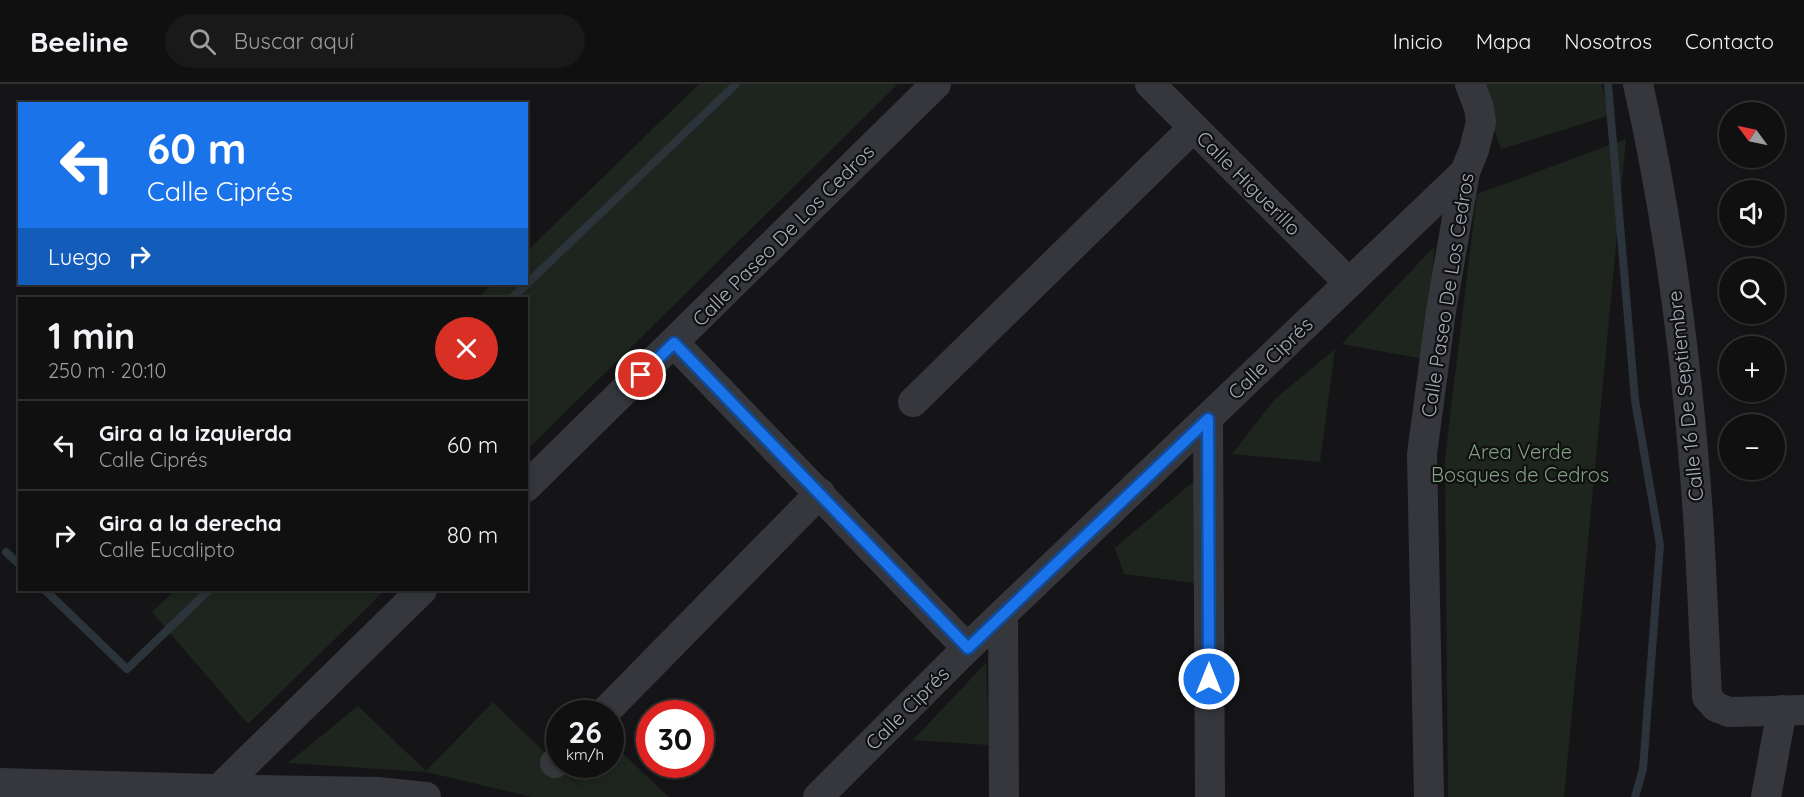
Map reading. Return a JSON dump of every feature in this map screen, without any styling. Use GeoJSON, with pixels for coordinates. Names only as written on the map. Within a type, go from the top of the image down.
{"type":"FeatureCollection","features":[{"type":"Feature","properties":{"kind":"street","name":"Calle Paseo De Los Cedros"},"geometry":{"type":"LineString","coordinates":[[528,485],[936,84]]}},
{"type":"Feature","properties":{"kind":"street","name":"Calle Higuerillo"},"geometry":{"type":"LineString","coordinates":[[1150,84],[1348,282]]}},
{"type":"Feature","properties":{"kind":"street","name":"Calle 16 De Septiembre"},"geometry":{"type":"LineString","coordinates":[[1638,84],[1652,148],[1681,330],[1698,515],[1707,697],[1716,707],[1729,712],[1793,710]]}},
{"type":"Feature","properties":{"kind":"street","name":"Calle Paseo De Los Cedros"},"geometry":{"type":"LineString","coordinates":[[1429,797],[1422,454],[1465,172],[1476,142],[1480,122],[1479,108],[1463,85]]}},
{"type":"Feature","properties":{"kind":"street"},"geometry":{"type":"LineString","coordinates":[[913,402],[1193,128]]}},
{"type":"Feature","properties":{"kind":"street","name":"Calle Ciprés"},"geometry":{"type":"LineString","coordinates":[[819,797],[1003,614],[1465,172]]}},
{"type":"Feature","properties":{"kind":"street"},"geometry":{"type":"LineString","coordinates":[[674,343],[968,648]]}},
{"type":"Feature","properties":{"kind":"street"},"geometry":{"type":"LineString","coordinates":[[1208,419],[1210,797]]}},
{"type":"Feature","properties":{"kind":"street"},"geometry":{"type":"LineString","coordinates":[[617,700],[820,493]]}},
{"type":"Feature","properties":{"kind":"street"},"geometry":{"type":"LineString","coordinates":[[216,793],[421,591]]}},
{"type":"Feature","properties":{"kind":"street"},"geometry":{"type":"LineString","coordinates":[[1003,614],[1004,797]]}},
{"type":"Feature","properties":{"kind":"street"},"geometry":{"type":"LineString","coordinates":[[1766,797],[1793,710]]}},
{"type":"Feature","properties":{"kind":"street"},"geometry":{"type":"LineString","coordinates":[[0,783],[216,793],[378,792],[426,797]]}},
{"type":"Feature","properties":{"kind":"green space"},"geometry":{"type":"Polygon","coordinates":[[[699,84],[898,84],[528,449],[528,297],[478,297],[491,285],[528,285],[528,250],[699,84]]]}},
{"type":"Feature","properties":{"kind":"green space"},"geometry":{"type":"Polygon","coordinates":[[[1478,84],[1601,84],[1611,115],[1501,149],[1478,84]]]}},
{"type":"Feature","properties":{"kind":"green space","name":"Area Verde Bosques de Cedros"},"geometry":{"type":"Polygon","coordinates":[[[1626,139],[1564,797],[1448,797],[1445,458],[1477,194],[1626,139]]]}},
{"type":"Feature","properties":{"kind":"green space"},"geometry":{"type":"Polygon","coordinates":[[[1434,247],[1429,360],[1342,344],[1434,247]]]}},
{"type":"Feature","properties":{"kind":"green space"},"geometry":{"type":"Polygon","coordinates":[[[1335,349],[1320,462],[1232,454],[1275,399],[1335,349]]]}},
{"type":"Feature","properties":{"kind":"green space"},"geometry":{"type":"Polygon","coordinates":[[[1201,475],[1208,585],[1124,574],[1115,548],[1201,475]]]}},
{"type":"Feature","properties":{"kind":"green space"},"geometry":{"type":"Polygon","coordinates":[[[174,591],[384,591],[248,724],[152,612],[174,591]]]}},
{"type":"Feature","properties":{"kind":"green space"},"geometry":{"type":"Polygon","coordinates":[[[986,663],[989,745],[913,740],[986,663]]]}},
{"type":"Feature","properties":{"kind":"green space"},"geometry":{"type":"Polygon","coordinates":[[[493,702],[546,754],[546,778],[571,778],[583,790],[572,778],[624,778],[624,754],[636,766],[636,778],[649,778],[669,797],[532,797],[426,772],[288,763],[358,706],[426,771],[493,702]]]}},
{"type":"Feature","properties":{"kind":"waterway"},"geometry":{"type":"LineString","coordinates":[[528,283],[736,84]]}},
{"type":"Feature","properties":{"kind":"waterway"},"geometry":{"type":"LineString","coordinates":[[1608,84],[1635,400],[1660,545],[1643,769],[1635,797]]}},
{"type":"Feature","properties":{"kind":"waterway"},"geometry":{"type":"LineString","coordinates":[[513,297],[526,285]]}},
{"type":"Feature","properties":{"kind":"waterway"},"geometry":{"type":"LineString","coordinates":[[6,552],[18,563]]}},
{"type":"Feature","properties":{"kind":"waterway"},"geometry":{"type":"LineString","coordinates":[[46,591],[127,669],[208,591]]}},
{"type":"Feature","properties":{"kind":"route"},"geometry":{"type":"LineString","coordinates":[[641,375],[674,343],[968,648],[1208,419],[1209,679]]}}]}
